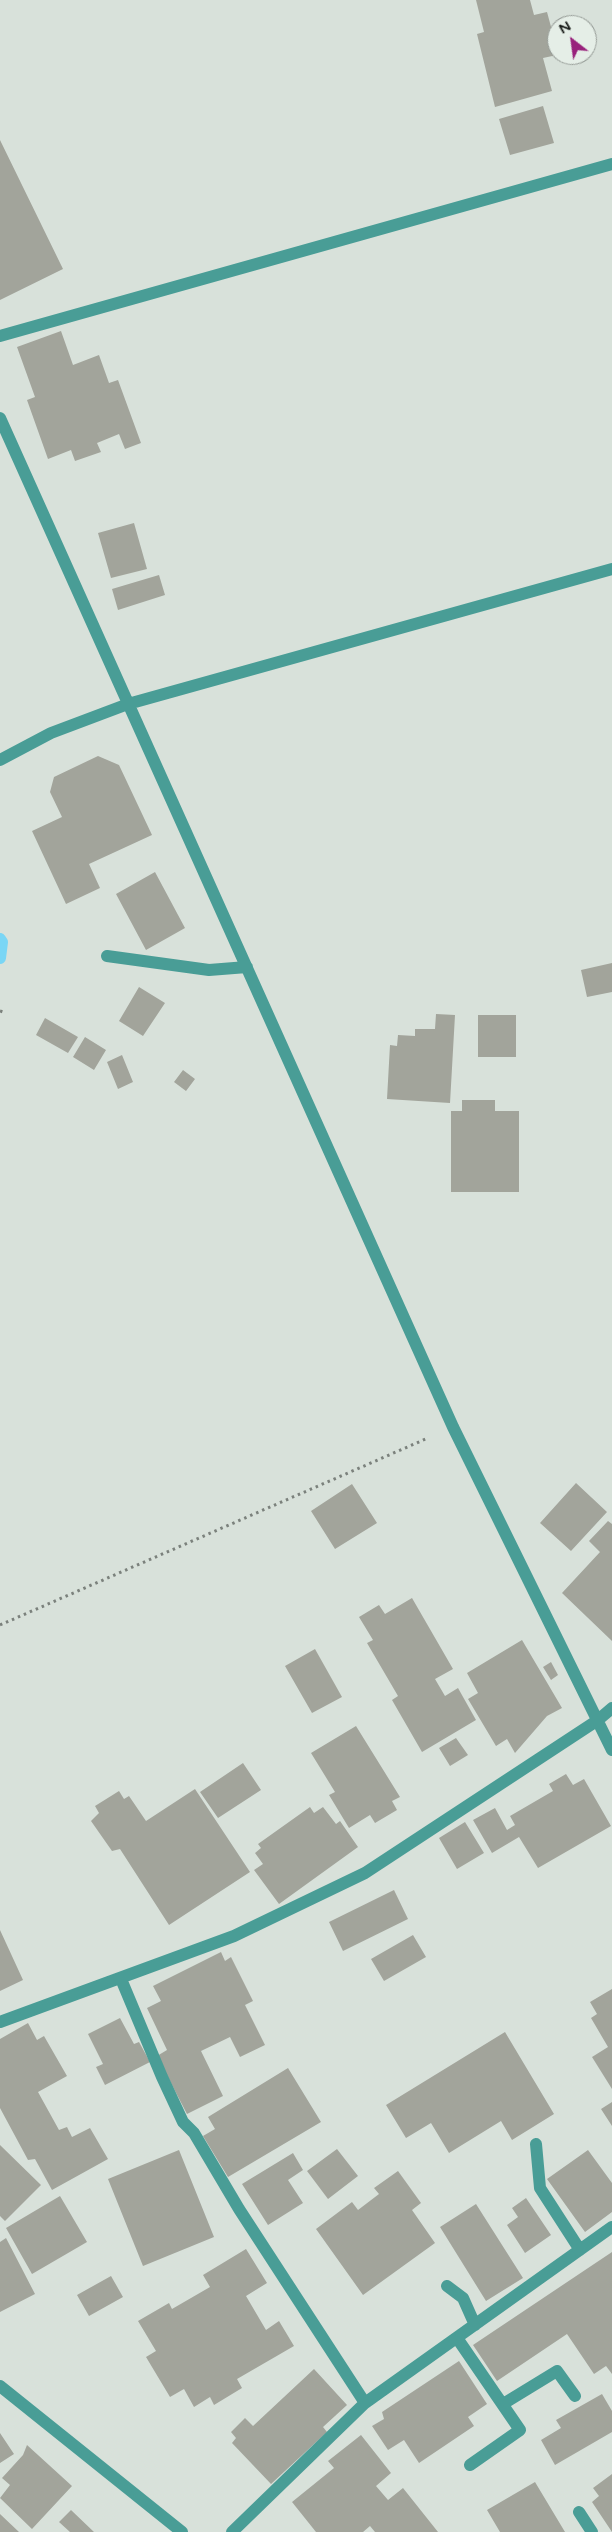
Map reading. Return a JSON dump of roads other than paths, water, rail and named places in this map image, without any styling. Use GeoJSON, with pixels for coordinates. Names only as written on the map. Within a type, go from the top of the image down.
{"type":"FeatureCollection","features":[{"type":"Feature","properties":{"kind":"street"},"geometry":{"type":"LineString","coordinates":[[0,336],[612,164]]}},
{"type":"Feature","properties":{"kind":"street"},"geometry":{"type":"LineString","coordinates":[[0,418],[453,1426],[612,1750]]}},
{"type":"Feature","properties":{"kind":"street"},"geometry":{"type":"LineString","coordinates":[[0,760],[51,733],[128,704],[612,569]]}},
{"type":"Feature","properties":{"kind":"street"},"geometry":{"type":"LineString","coordinates":[[107,956],[209,970],[247,967]]}},
{"type":"Feature","properties":{"kind":"street"},"geometry":{"type":"LineString","coordinates":[[0,2022],[234,1936],[365,1873],[598,1720],[612,1708]]}},
{"type":"Feature","properties":{"kind":"street"},"geometry":{"type":"LineString","coordinates":[[121,1979],[162,2078],[183,2122],[194,2133],[239,2209],[365,2403]]}},
{"type":"Feature","properties":{"kind":"street"},"geometry":{"type":"LineString","coordinates":[[536,2144],[540,2188],[580,2250]]}},
{"type":"Feature","properties":{"kind":"street"},"geometry":{"type":"LineString","coordinates":[[232,2532],[365,2403],[612,2227]]}},
{"type":"Feature","properties":{"kind":"street"},"geometry":{"type":"LineString","coordinates":[[447,2286],[463,2298],[475,2325]]}},
{"type":"Feature","properties":{"kind":"street"},"geometry":{"type":"LineString","coordinates":[[457,2338],[520,2430],[470,2465]]}},
{"type":"Feature","properties":{"kind":"street"},"geometry":{"type":"LineString","coordinates":[[503,2404],[558,2371],[575,2396]]}},
{"type":"Feature","properties":{"kind":"street"},"geometry":{"type":"LineString","coordinates":[[0,2386],[182,2532]]}},
{"type":"Feature","properties":{"kind":"street"},"geometry":{"type":"LineString","coordinates":[[579,2512],[592,2532]]}},
{"type":"Feature","properties":{"kind":"waterway"},"geometry":{"type":"LineString","coordinates":[[0,939],[2,942],[0,958]]}}]}
